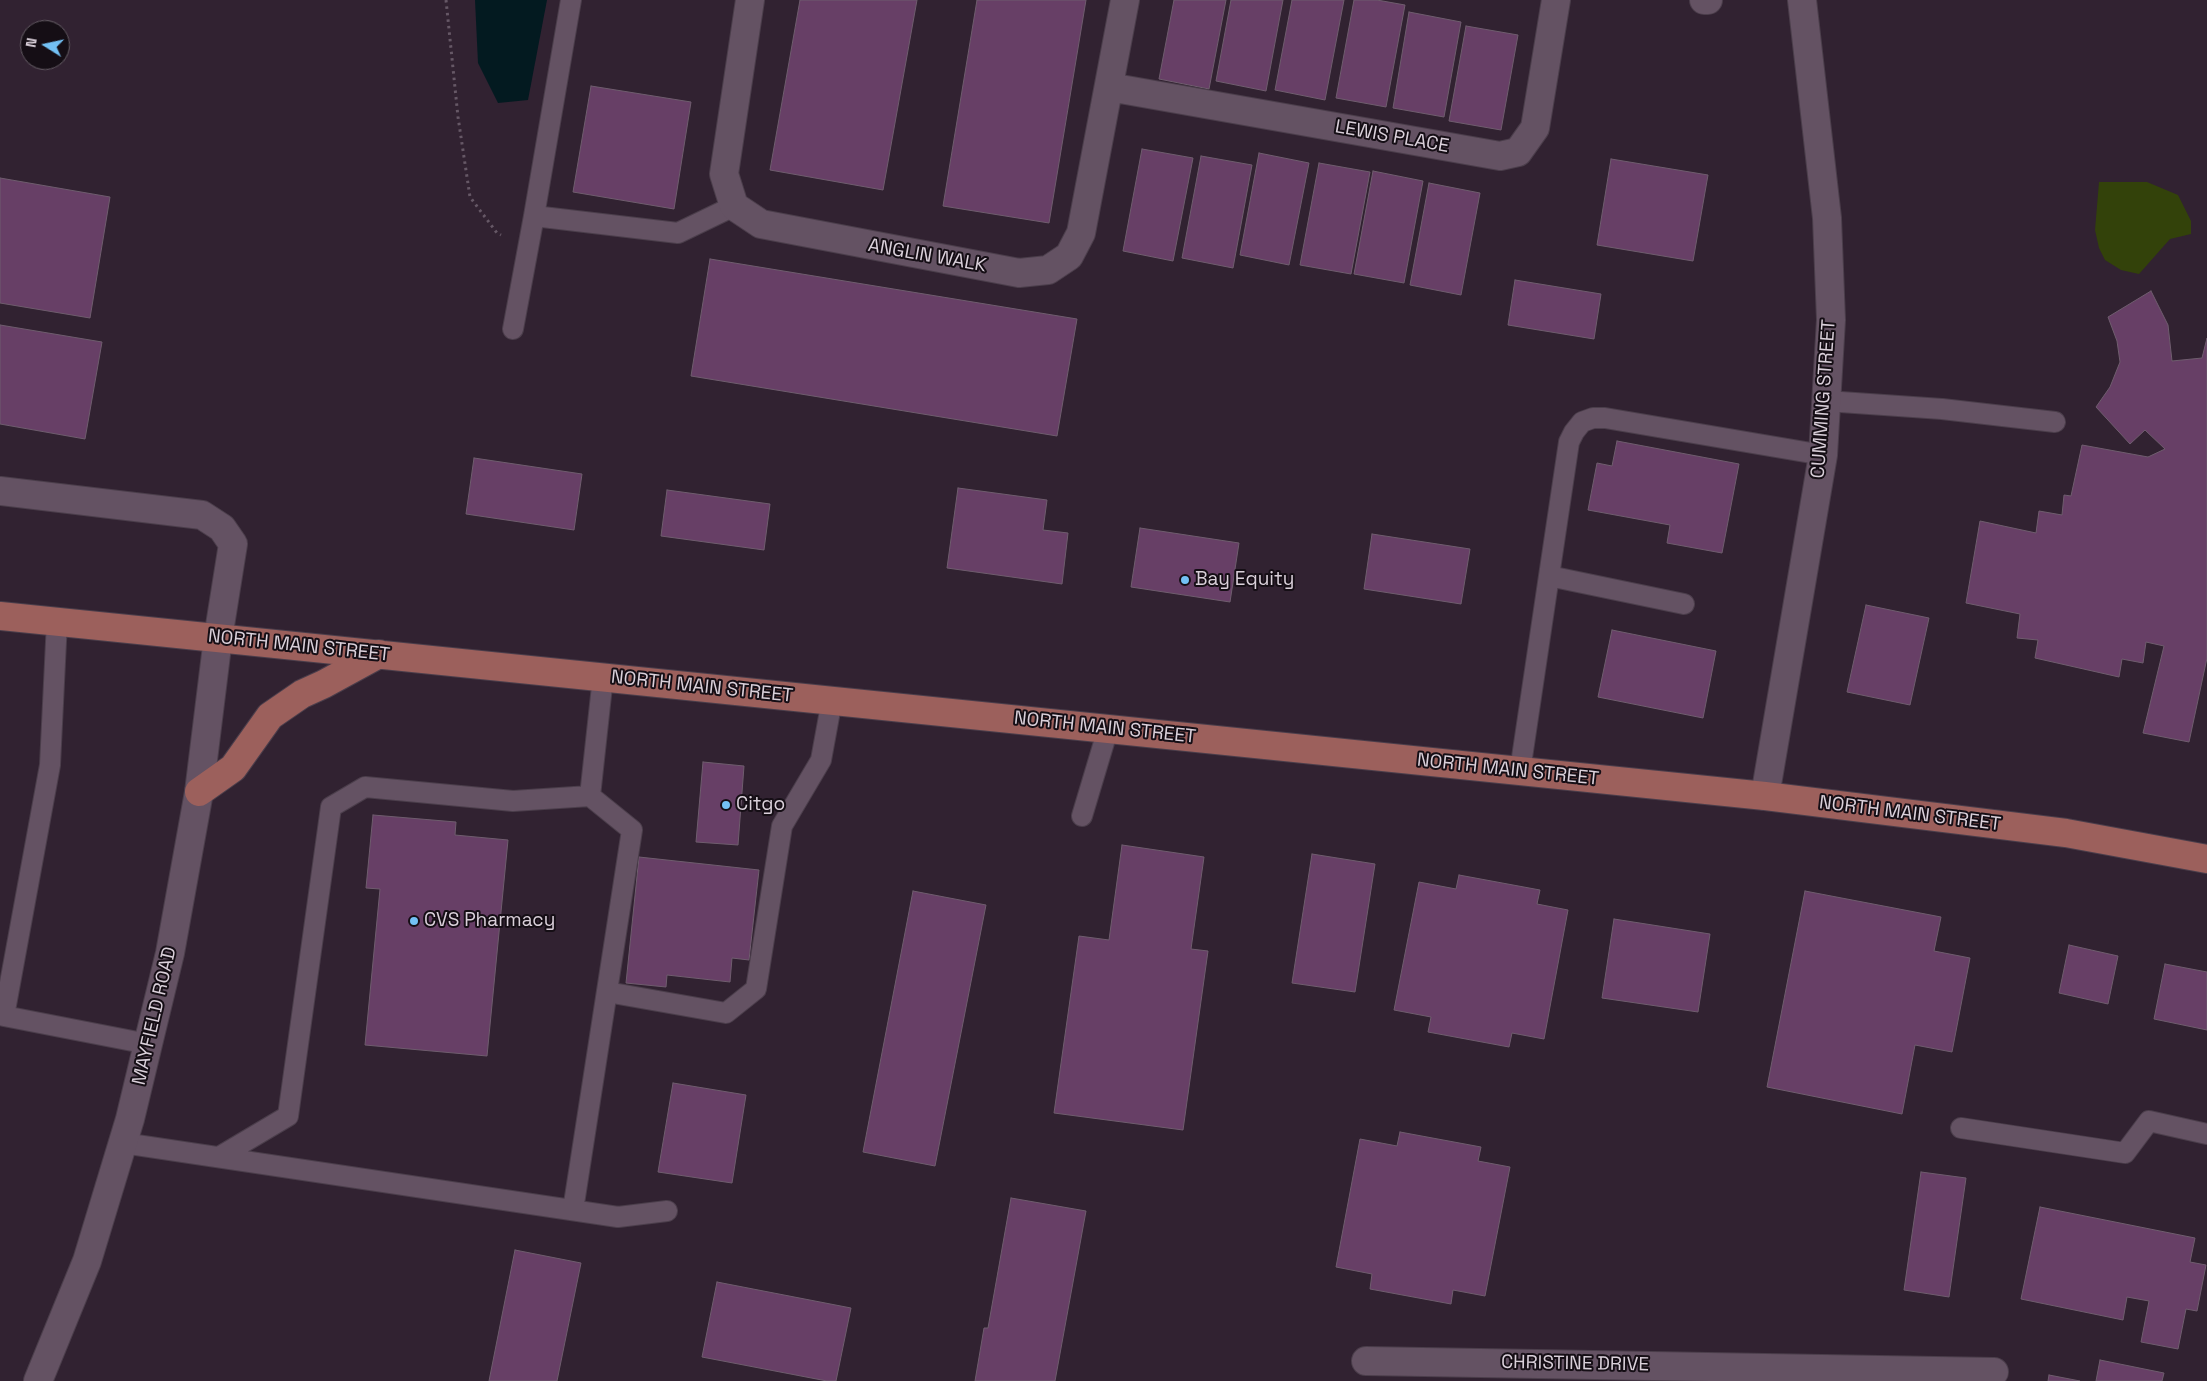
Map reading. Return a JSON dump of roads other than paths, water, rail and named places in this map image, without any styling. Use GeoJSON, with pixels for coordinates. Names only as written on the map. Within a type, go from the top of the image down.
{"type":"FeatureCollection","features":[{"type":"Feature","properties":{"kind":"main road","name":"NORTH MAIN STREET"},"geometry":{"type":"LineString","coordinates":[[0,616],[1765,796],[2066,833],[2207,859]]}},
{"type":"Feature","properties":{"kind":"main road"},"geometry":{"type":"LineString","coordinates":[[200,792],[233,768],[270,716],[302,694],[379,654]]}},
{"type":"Feature","properties":{"kind":"street"},"geometry":{"type":"LineString","coordinates":[[734,206],[724,174],[750,0]]}},
{"type":"Feature","properties":{"kind":"street","name":"ANGLIN WALK"},"geometry":{"type":"LineString","coordinates":[[734,206],[761,224],[793,231],[1019,273],[1048,270],[1069,256],[1081,233],[1125,0]]}},
{"type":"Feature","properties":{"kind":"street","name":"LEWIS PLACE"},"geometry":{"type":"LineString","coordinates":[[1109,87],[1500,156],[1518,152],[1535,128],[1556,0]]}},
{"type":"Feature","properties":{"kind":"street","name":"CUMMING STREET"},"geometry":{"type":"LineString","coordinates":[[1765,796],[1823,455],[1831,320],[1827,218],[1802,0]]}},
{"type":"Feature","properties":{"kind":"street","name":"MAYFIELD ROAD"},"geometry":{"type":"LineString","coordinates":[[0,491],[202,515],[222,528],[233,544],[218,638],[200,792],[170,953],[123,1142],[87,1261],[38,1381]]}},
{"type":"Feature","properties":{"kind":"street","name":"CHRISTINE DRIVE"},"geometry":{"type":"LineString","coordinates":[[1366,1361],[1649,1373],[1994,1372]]}},
{"type":"Feature","properties":{"kind":"lane"},"geometry":{"type":"LineString","coordinates":[[513,329],[571,0]]}},
{"type":"Feature","properties":{"kind":"lane"},"geometry":{"type":"LineString","coordinates":[[534,216],[678,233],[734,206]]}},
{"type":"Feature","properties":{"kind":"lane"},"geometry":{"type":"LineString","coordinates":[[1826,401],[1942,409],[2054,422]]}},
{"type":"Feature","properties":{"kind":"lane"},"geometry":{"type":"LineString","coordinates":[[1520,771],[1569,442],[1582,422],[1593,418],[1605,418],[1823,455]]}},
{"type":"Feature","properties":{"kind":"lane"},"geometry":{"type":"LineString","coordinates":[[1549,576],[1684,604]]}},
{"type":"Feature","properties":{"kind":"lane"},"geometry":{"type":"LineString","coordinates":[[56,621],[50,765],[4,1016],[148,1044]]}},
{"type":"Feature","properties":{"kind":"lane"},"geometry":{"type":"LineString","coordinates":[[590,796],[603,677]]}},
{"type":"Feature","properties":{"kind":"lane"},"geometry":{"type":"LineString","coordinates":[[607,992],[726,1013],[756,989],[782,826],[822,760],[832,700]]}},
{"type":"Feature","properties":{"kind":"lane"},"geometry":{"type":"LineString","coordinates":[[1082,816],[1108,729]]}},
{"type":"Feature","properties":{"kind":"lane"},"geometry":{"type":"LineString","coordinates":[[219,1157],[288,1116],[331,807],[365,788],[513,801],[590,796],[632,830],[573,1210]]}},
{"type":"Feature","properties":{"kind":"lane"},"geometry":{"type":"LineString","coordinates":[[1961,1128],[2125,1154],[2149,1121],[2207,1134]]}},
{"type":"Feature","properties":{"kind":"lane"},"geometry":{"type":"LineString","coordinates":[[123,1142],[618,1217],[667,1211]]}},
{"type":"Feature","properties":{"kind":"water"},"geometry":{"type":"Polygon","coordinates":[[[475,0],[547,0],[528,100],[498,103],[478,63],[475,0]]]}},
{"type":"Feature","properties":{"kind":"place","name":"Bay Equity"},"geometry":{"type":"Point","coordinates":[1185,580]}},
{"type":"Feature","properties":{"kind":"place","name":"Citgo"},"geometry":{"type":"Point","coordinates":[726,805]}},
{"type":"Feature","properties":{"kind":"place","name":"CVS Pharmacy"},"geometry":{"type":"Point","coordinates":[414,921]}}]}
